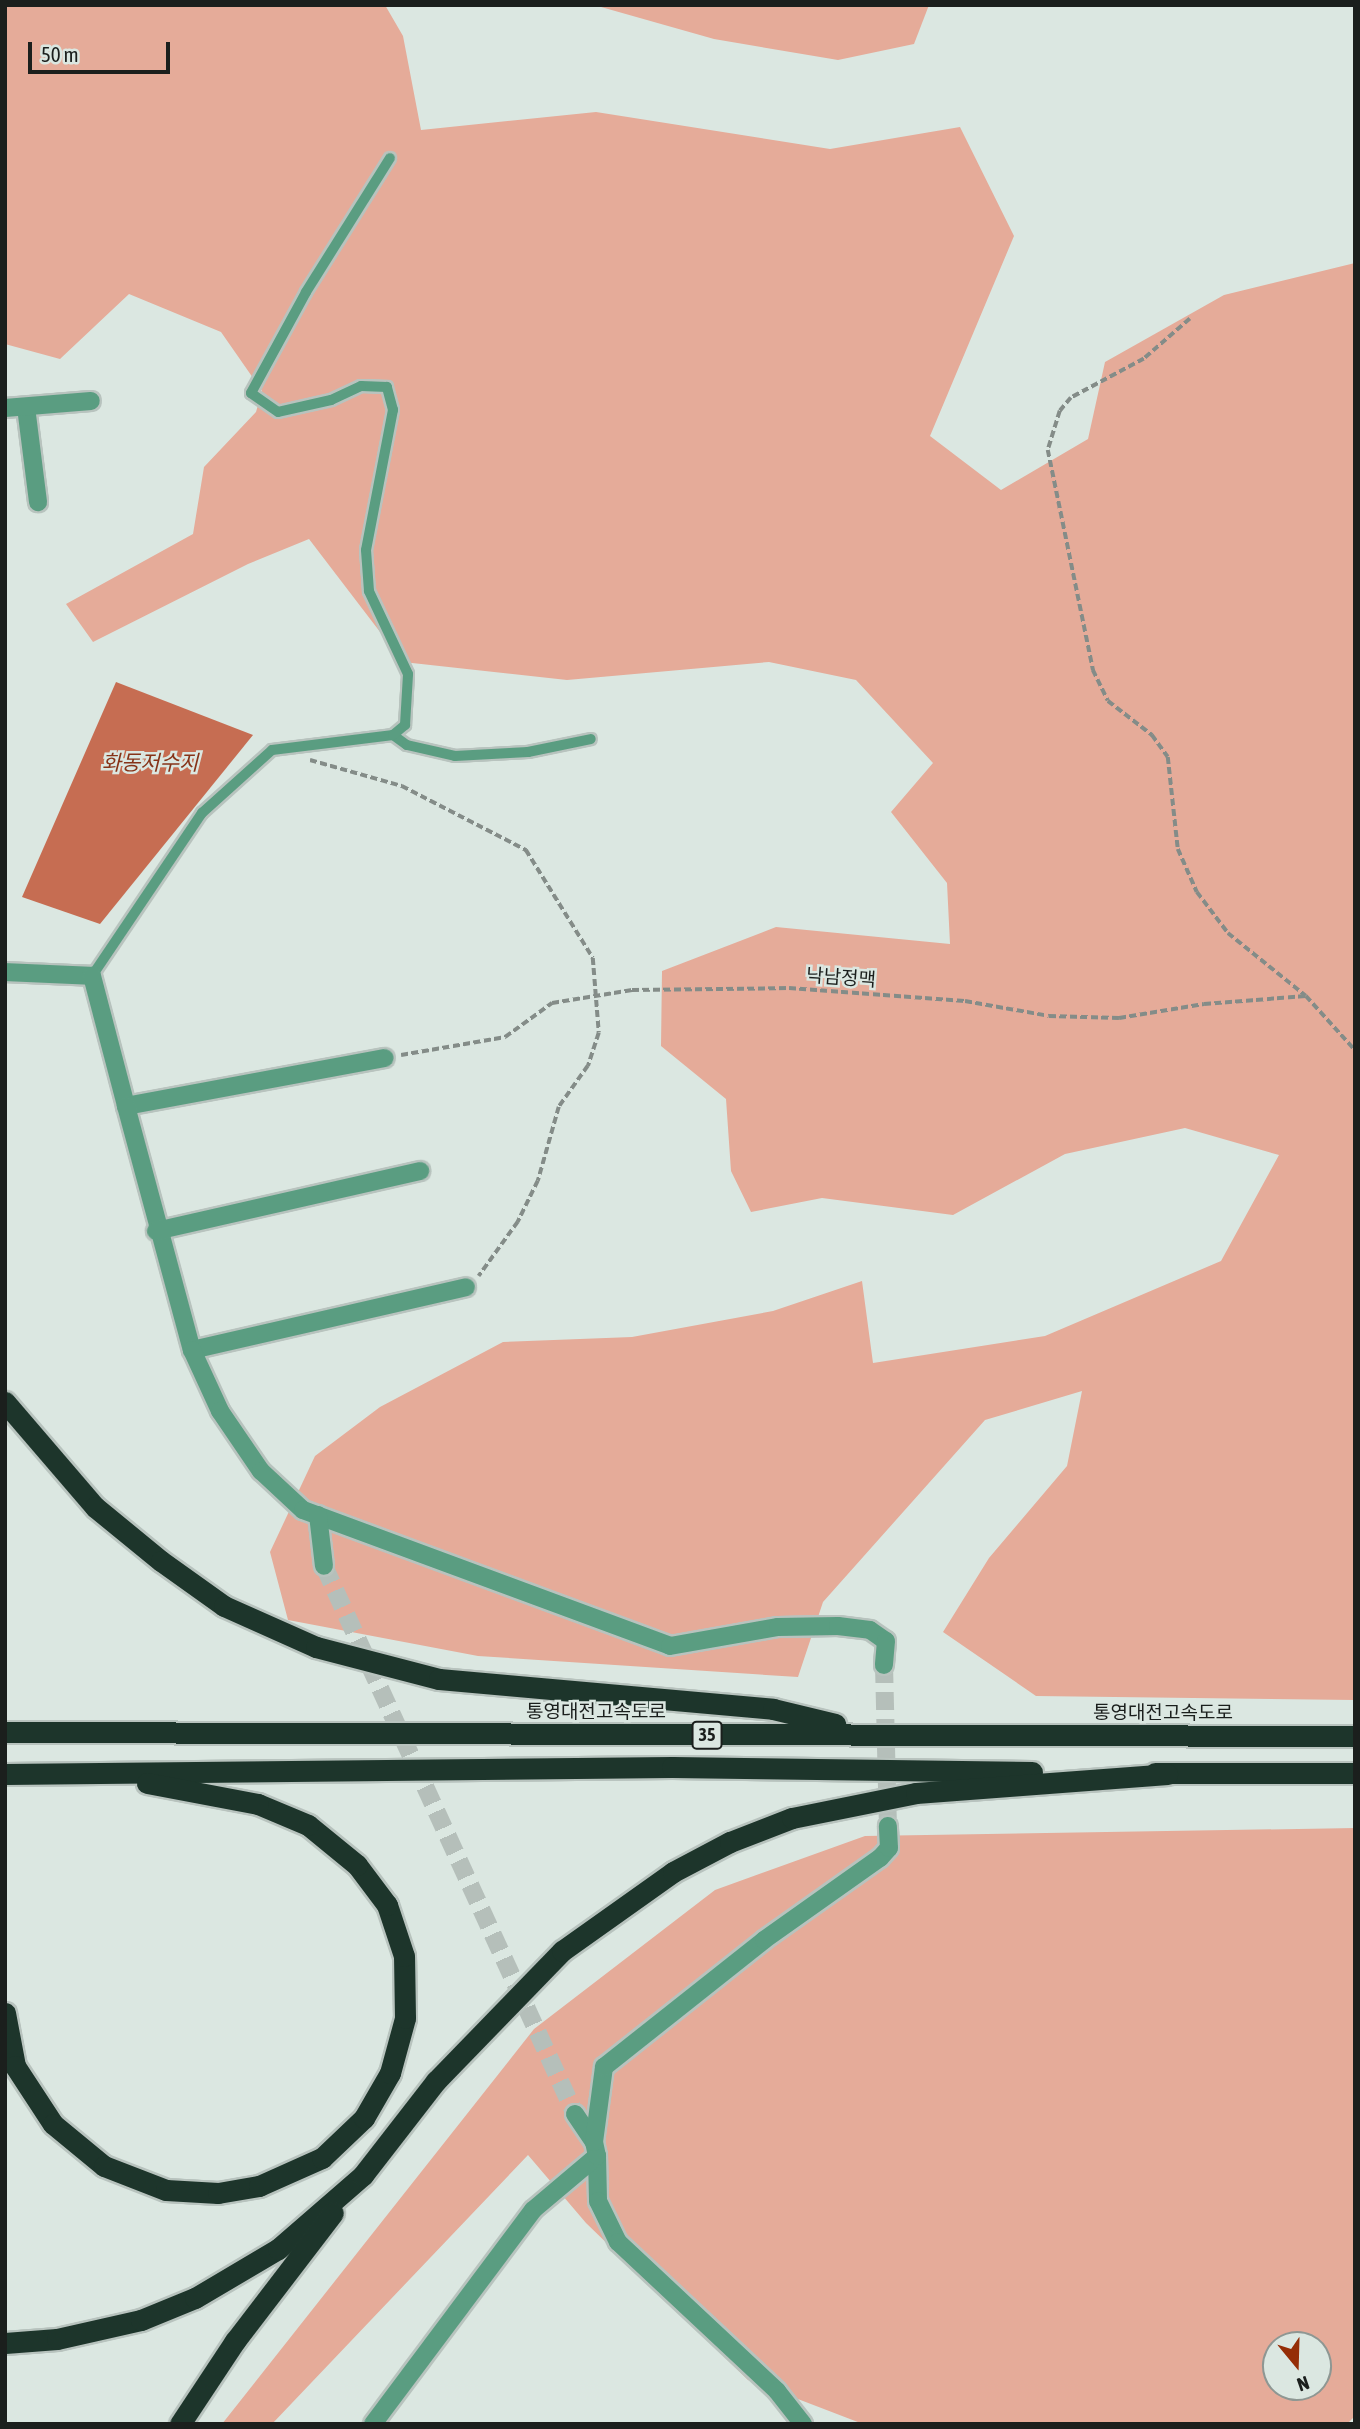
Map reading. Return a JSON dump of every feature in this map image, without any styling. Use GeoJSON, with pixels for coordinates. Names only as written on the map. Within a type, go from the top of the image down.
{"type":"FeatureCollection","features":[{"type":"Feature","properties":{"kind":"highway"},"geometry":{"type":"LineString","coordinates":[[5,1402],[95,1507],[161,1561],[224,1606],[316,1647],[439,1679],[773,1709],[864,1731]]}},
{"type":"Feature","properties":{"kind":"highway","name":"통영대전고속도로"},"geometry":{"type":"LineString","coordinates":[[5,1732],[634,1736],[864,1731],[1355,1736]]}},
{"type":"Feature","properties":{"kind":"highway","name":"35"},"geometry":{"type":"LineString","coordinates":[[5,1774],[671,1766],[1167,1774],[1355,1773]]}},
{"type":"Feature","properties":{"kind":"highway"},"geometry":{"type":"LineString","coordinates":[[5,2013],[15,2066],[53,2124],[104,2165],[166,2190],[218,2193],[259,2186],[322,2158],[364,2118],[400,2047],[408,1989],[399,1930],[371,1883],[332,1842],[258,1804],[65,1774]]}},
{"type":"Feature","properties":{"kind":"highway"},"geometry":{"type":"LineString","coordinates":[[180,2424],[234,2341],[436,2081],[562,1951],[673,1872],[730,1842],[792,1818],[916,1793],[1167,1774]]}},
{"type":"Feature","properties":{"kind":"highway"},"geometry":{"type":"LineString","coordinates":[[5,2343],[57,2339],[141,2320],[224,2282],[278,2249],[363,2175]]}},
{"type":"Feature","properties":{"kind":"street"},"geometry":{"type":"LineString","coordinates":[[5,408],[91,401]]}},
{"type":"Feature","properties":{"kind":"street"},"geometry":{"type":"LineString","coordinates":[[26,407],[38,502]]}},
{"type":"Feature","properties":{"kind":"street"},"geometry":{"type":"LineString","coordinates":[[5,972],[92,976],[156,1231],[192,1350],[220,1411],[261,1471],[303,1510],[670,1646],[778,1626],[838,1626],[870,1630],[886,1641],[884,1665]]}},
{"type":"Feature","properties":{"kind":"street"},"geometry":{"type":"LineString","coordinates":[[126,1106],[385,1058]]}},
{"type":"Feature","properties":{"kind":"street"},"geometry":{"type":"LineString","coordinates":[[156,1231],[420,1171]]}},
{"type":"Feature","properties":{"kind":"street"},"geometry":{"type":"LineString","coordinates":[[192,1350],[466,1287]]}},
{"type":"Feature","properties":{"kind":"street"},"geometry":{"type":"LineString","coordinates":[[318,1515],[324,1566]]}},
{"type":"Feature","properties":{"kind":"street"},"geometry":{"type":"LineString","coordinates":[[803,2424],[777,2391],[618,2242],[598,2201],[595,2149],[604,2067],[764,1940],[880,1858],[889,1848],[888,1826]]}},
{"type":"Feature","properties":{"kind":"street"},"geometry":{"type":"LineString","coordinates":[[575,2114],[595,2149]]}},
{"type":"Feature","properties":{"kind":"street"},"geometry":{"type":"LineString","coordinates":[[373,2424],[533,2210],[595,2149]]}},
{"type":"Feature","properties":{"kind":"lane"},"geometry":{"type":"LineString","coordinates":[[92,976],[202,813],[272,750],[393,736],[405,725],[408,674],[369,591],[366,550],[393,410],[387,387],[361,386],[331,400],[278,412],[251,393],[306,292],[390,158]]}},
{"type":"Feature","properties":{"kind":"lane"},"geometry":{"type":"LineString","coordinates":[[393,736],[407,745],[455,756],[528,752],[591,739]]}},
{"type":"Feature","properties":{"kind":"path"},"geometry":{"type":"LineString","coordinates":[[1189,318],[1144,359],[1071,398],[1060,411],[1048,450],[1093,670],[1108,701],[1152,735],[1168,757],[1178,849],[1197,892],[1228,933],[1306,996],[1355,1050]]}},
{"type":"Feature","properties":{"kind":"path"},"geometry":{"type":"LineString","coordinates":[[307,760],[402,786],[526,850],[593,958],[598,994],[599,1033],[588,1066],[559,1107],[538,1181],[488,1269],[466,1287]]}},
{"type":"Feature","properties":{"kind":"path","name":"낙남정맥"},"geometry":{"type":"LineString","coordinates":[[385,1058],[505,1037],[552,1003],[598,994],[789,988],[965,1001],[1049,1016],[1119,1017],[1204,1004],[1306,996]]}},
{"type":"Feature","properties":{"kind":"shaded area"},"geometry":{"type":"Polygon","coordinates":[[[5,5],[385,5],[403,36],[421,130],[596,112],[830,149],[960,127],[1014,236],[930,436],[1001,490],[1088,439],[1105,362],[1224,295],[1355,263],[1355,1700],[1036,1696],[943,1632],[989,1558],[1067,1466],[1082,1391],[985,1420],[823,1602],[798,1677],[478,1656],[288,1620],[270,1552],[315,1456],[380,1407],[503,1342],[632,1337],[773,1311],[862,1281],[873,1363],[1045,1336],[1221,1261],[1279,1155],[1185,1128],[1065,1154],[953,1215],[822,1198],[751,1212],[731,1171],[726,1099],[661,1046],[662,971],[776,927],[950,944],[947,883],[891,812],[933,763],[856,680],[769,662],[567,680],[403,662],[309,539],[248,564],[93,642],[66,604],[193,534],[204,467],[256,412],[262,391],[221,332],[129,294],[60,359],[5,344],[5,5]]]}},
{"type":"Feature","properties":{"kind":"shaded area"},"geometry":{"type":"Polygon","coordinates":[[[594,5],[929,5],[914,44],[838,60],[714,39],[594,5]]]}},
{"type":"Feature","properties":{"kind":"shaded area"},"geometry":{"type":"Polygon","coordinates":[[[1355,1828],[1355,2416],[1347,2424],[863,2424],[748,2380],[586,2223],[528,2155],[272,2424],[222,2424],[534,2029],[715,1890],[865,1836],[1355,1828]]]}},
{"type":"Feature","properties":{"kind":"water","name":"화동저수지"},"geometry":{"type":"Polygon","coordinates":[[[116,682],[253,735],[100,924],[22,897],[116,682]]]}},
{"type":"Feature","properties":{"kind":"tunnel"},"geometry":{"type":"LineString","coordinates":[[324,1566],[575,2114]]}},
{"type":"Feature","properties":{"kind":"tunnel"},"geometry":{"type":"LineString","coordinates":[[884,1665],[888,1826]]}}]}
